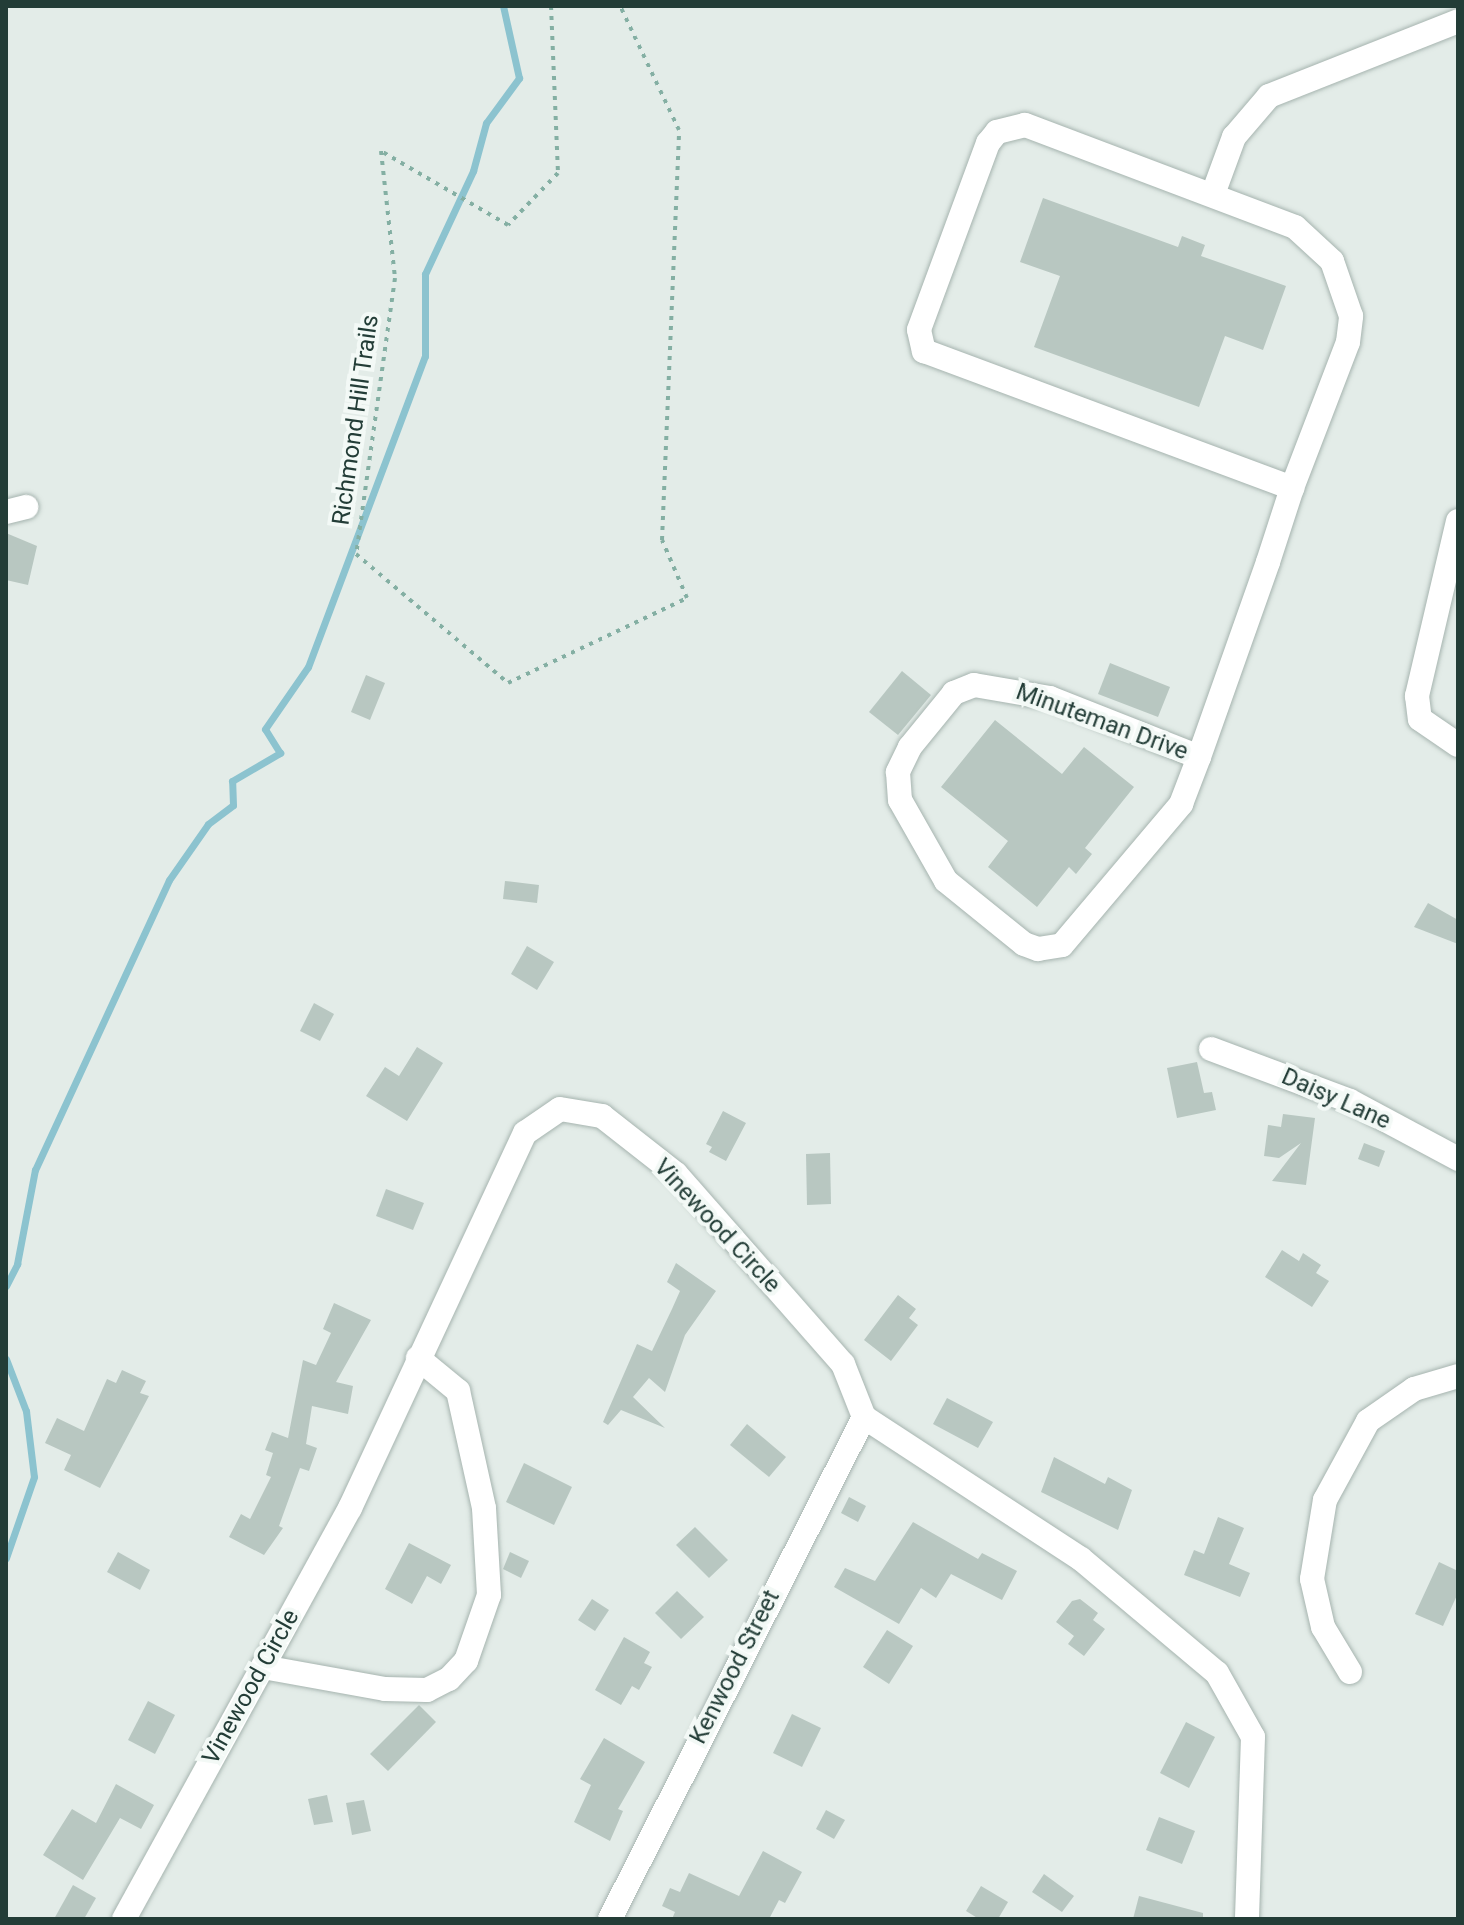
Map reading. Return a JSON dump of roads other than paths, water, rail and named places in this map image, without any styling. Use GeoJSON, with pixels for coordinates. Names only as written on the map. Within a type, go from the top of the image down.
{"type":"FeatureCollection","features":[{"type":"Feature","properties":{"kind":"street"},"geometry":{"type":"LineString","coordinates":[[1213,194],[1234,137],[1269,96],[1458,21]]}},
{"type":"Feature","properties":{"kind":"street"},"geometry":{"type":"LineString","coordinates":[[1199,757],[1292,488],[1348,342],[1351,316],[1344,289],[1332,261],[1295,227],[1025,125],[1010,125],[988,143],[918,340],[933,357],[1292,488]]}},
{"type":"Feature","properties":{"kind":"street"},"geometry":{"type":"LineString","coordinates":[[1458,521],[1417,696],[1420,719],[1458,745]]}},
{"type":"Feature","properties":{"kind":"street","name":"Minuteman Drive"},"geometry":{"type":"LineString","coordinates":[[974,685],[1050,698],[1199,757],[1181,804],[1076,931],[1062,945],[1038,949],[1010,936],[946,881],[900,800],[898,772],[910,747],[954,693],[974,685]]}},
{"type":"Feature","properties":{"kind":"street","name":"Daisy Lane"},"geometry":{"type":"LineString","coordinates":[[1211,1049],[1350,1101],[1458,1159]]}},
{"type":"Feature","properties":{"kind":"street","name":"Vinewood Circle"},"geometry":{"type":"LineString","coordinates":[[124,1919],[350,1508],[525,1133],[560,1109],[602,1116],[676,1174],[843,1364],[864,1417]]}},
{"type":"Feature","properties":{"kind":"street"},"geometry":{"type":"LineString","coordinates":[[263,1667],[385,1689],[427,1690],[449,1679],[466,1661],[489,1595],[484,1508],[458,1391],[418,1358]]}},
{"type":"Feature","properties":{"kind":"street"},"geometry":{"type":"LineString","coordinates":[[1350,1672],[1323,1627],[1312,1579],[1325,1500],[1368,1421],[1414,1389],[1458,1376]]}},
{"type":"Feature","properties":{"kind":"street"},"geometry":{"type":"LineString","coordinates":[[864,1417],[1081,1559],[1217,1673],[1253,1737],[1247,1919]]}},
{"type":"Feature","properties":{"kind":"street","name":"Kenwood Street"},"geometry":{"type":"LineString","coordinates":[[610,1919],[864,1417]]}},
{"type":"Feature","properties":{"kind":"waterway"},"geometry":{"type":"LineString","coordinates":[[6,1286],[17,1264],[35,1170],[169,880],[208,824],[233,805],[232,781],[280,753],[265,729],[308,667],[425,356],[425,274],[473,171],[486,123],[519,78],[503,6]]}},
{"type":"Feature","properties":{"kind":"waterway"},"geometry":{"type":"LineString","coordinates":[[6,1359],[26,1411],[34,1477],[6,1558]]}}]}
